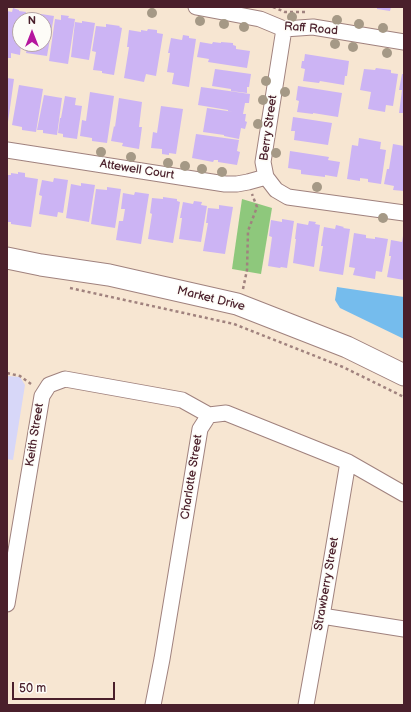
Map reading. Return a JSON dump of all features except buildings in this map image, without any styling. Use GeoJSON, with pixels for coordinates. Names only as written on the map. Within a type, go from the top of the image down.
{"type":"FeatureCollection","features":[{"type":"Feature","properties":{"kind":"street","name":"Raff Road"},"geometry":{"type":"LineString","coordinates":[[196,7],[260,19],[284,29],[313,27],[404,42]]}},
{"type":"Feature","properties":{"kind":"street","name":"Berry Street"},"geometry":{"type":"LineString","coordinates":[[284,29],[263,162],[266,177],[276,190],[288,197],[404,213]]}},
{"type":"Feature","properties":{"kind":"street","name":"Attewell Court"},"geometry":{"type":"LineString","coordinates":[[7,150],[225,184],[237,184],[266,177]]}},
{"type":"Feature","properties":{"kind":"street","name":"Market Drive"},"geometry":{"type":"LineString","coordinates":[[7,258],[41,265],[109,275],[237,304],[346,347],[404,375]]}},
{"type":"Feature","properties":{"kind":"street","name":"Keith Street"},"geometry":{"type":"LineString","coordinates":[[7,604],[42,396],[49,386],[65,379],[182,400],[209,415]]}},
{"type":"Feature","properties":{"kind":"street"},"geometry":{"type":"LineString","coordinates":[[209,415],[226,412],[348,462],[404,494]]}},
{"type":"Feature","properties":{"kind":"street","name":"Charlotte Street"},"geometry":{"type":"LineString","coordinates":[[153,705],[200,429],[209,415]]}},
{"type":"Feature","properties":{"kind":"street","name":"Strawberry Street"},"geometry":{"type":"LineString","coordinates":[[306,705],[348,462]]}},
{"type":"Feature","properties":{"kind":"street"},"geometry":{"type":"LineString","coordinates":[[322,616],[404,629]]}},
{"type":"Feature","properties":{"kind":"path"},"geometry":{"type":"LineString","coordinates":[[242,293],[247,270],[248,231],[257,207],[248,182]]}},
{"type":"Feature","properties":{"kind":"path"},"geometry":{"type":"LineString","coordinates":[[68,288],[234,324],[343,367],[404,398]]}},
{"type":"Feature","properties":{"kind":"path"},"geometry":{"type":"LineString","coordinates":[[7,373],[20,376],[31,384]]}},
{"type":"Feature","properties":{"kind":"shaded area"},"geometry":{"type":"Polygon","coordinates":[[[7,376],[20,377],[25,385],[13,460],[7,459],[7,376]]]}},
{"type":"Feature","properties":{"kind":"green space"},"geometry":{"type":"Polygon","coordinates":[[[242,199],[272,208],[261,274],[232,269],[242,199]]]}},
{"type":"Feature","properties":{"kind":"water"},"geometry":{"type":"Polygon","coordinates":[[[337,287],[404,297],[404,339],[340,308],[335,300],[337,287]]]}}]}
